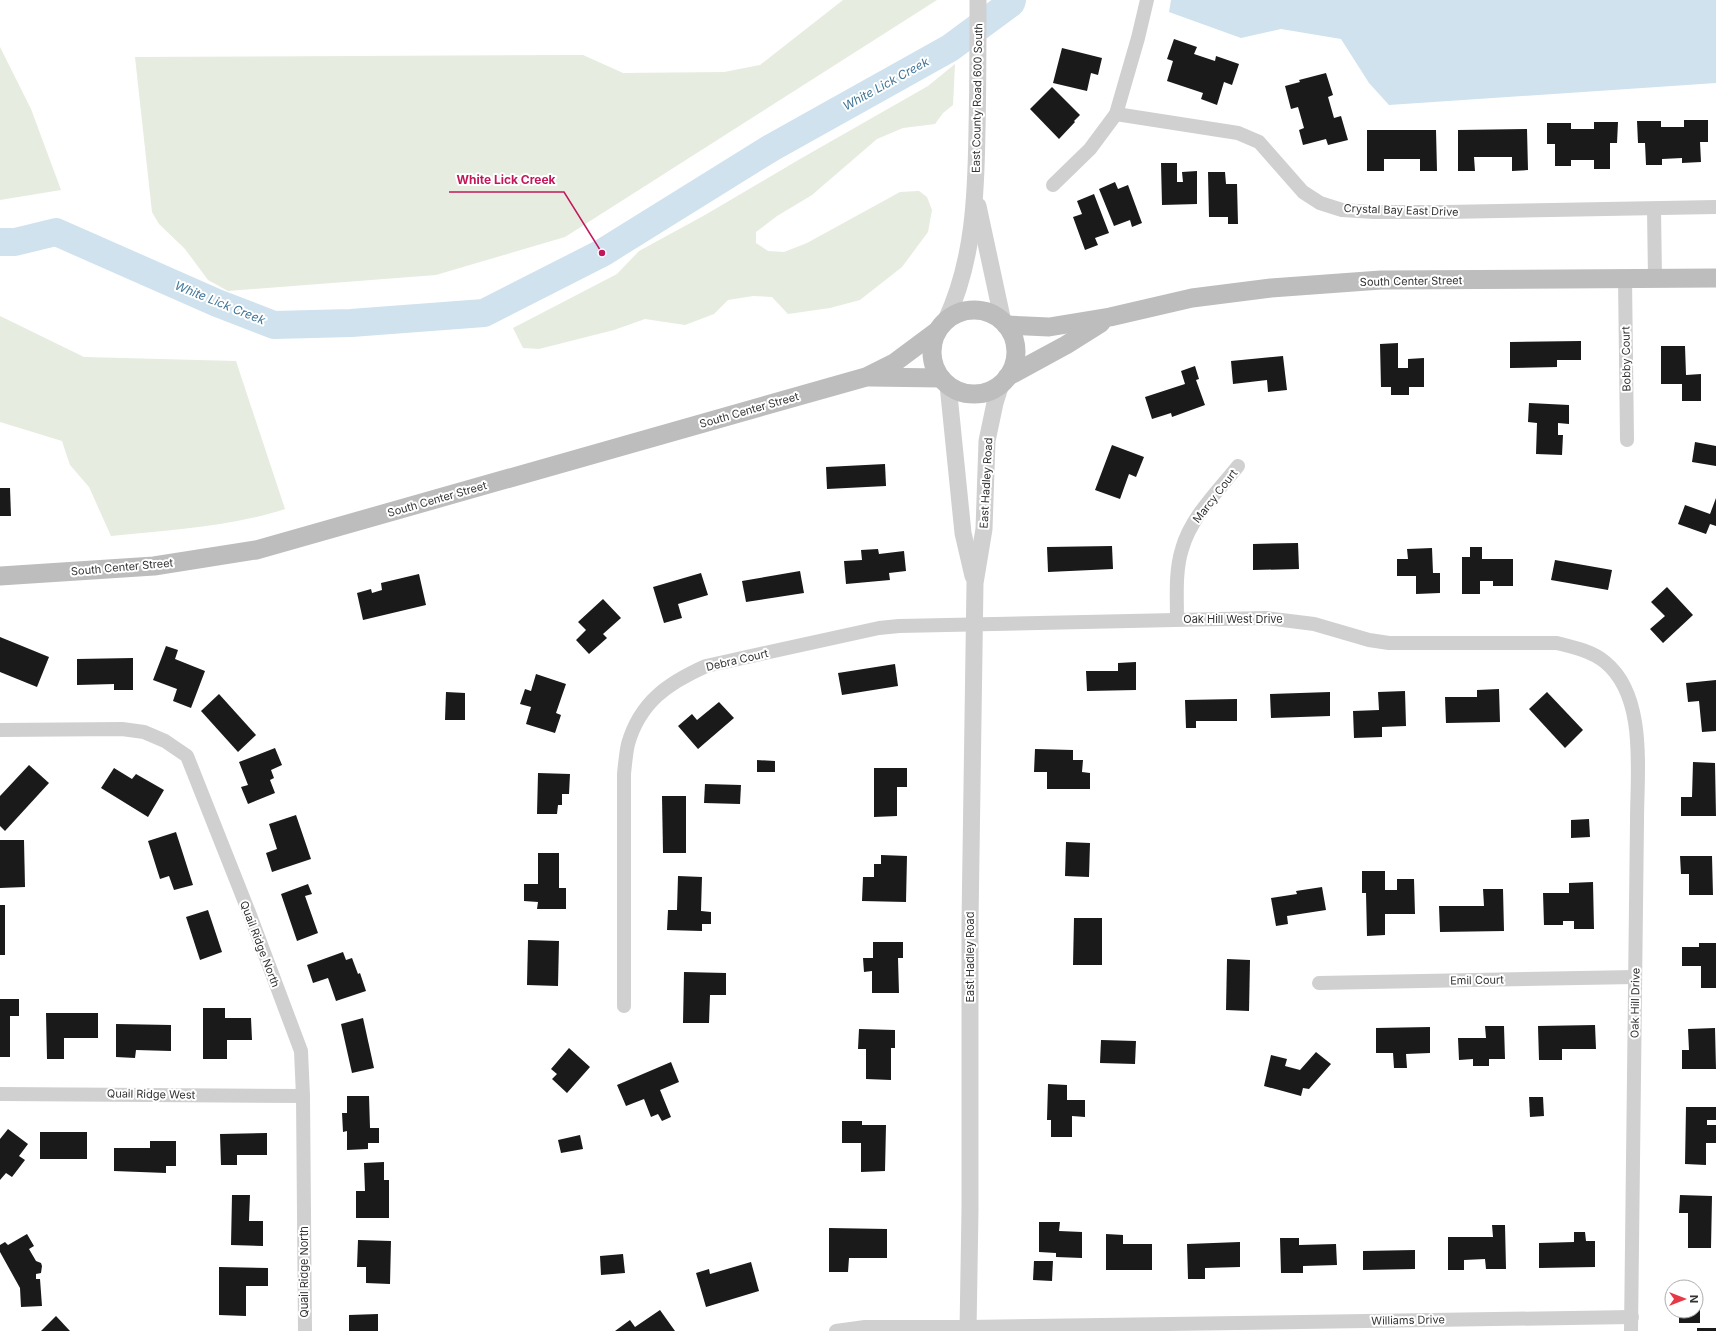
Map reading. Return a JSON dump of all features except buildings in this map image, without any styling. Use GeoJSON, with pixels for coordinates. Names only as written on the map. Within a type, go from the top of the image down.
{"type":"FeatureCollection","features":[{"type":"Feature","properties":{"kind":"main road","name":"South Center Street"},"geometry":{"type":"LineString","coordinates":[[1005,323],[1049,327],[1110,318],[1192,298],[1287,287],[1381,280],[1716,278]]}},
{"type":"Feature","properties":{"kind":"main road"},"geometry":{"type":"LineString","coordinates":[[980,310],[988,312],[1005,323],[1013,337],[1016,350],[1014,364],[1004,380],[993,389],[974,394],[965,393],[945,382],[935,368],[932,355],[933,343],[942,325],[962,311],[980,310]]}},
{"type":"Feature","properties":{"kind":"main road","name":"South Center Street"},"geometry":{"type":"LineString","coordinates":[[1004,380],[1110,318]]}},
{"type":"Feature","properties":{"kind":"main road","name":"South Center Street"},"geometry":{"type":"LineString","coordinates":[[0,576],[154,566],[256,550],[866,377],[894,363],[942,325]]}},
{"type":"Feature","properties":{"kind":"main road","name":"South Center Street"},"geometry":{"type":"LineString","coordinates":[[866,377],[905,376],[945,382]]}},
{"type":"Feature","properties":{"kind":"street","name":"East County Road 600 South"},"geometry":{"type":"LineString","coordinates":[[942,325],[962,279],[976,196],[978,0]]}},
{"type":"Feature","properties":{"kind":"street"},"geometry":{"type":"LineString","coordinates":[[1053,185],[1090,149],[1116,114],[1138,38],[1147,0]]}},
{"type":"Feature","properties":{"kind":"street","name":"Crystal Bay East Drive"},"geometry":{"type":"LineString","coordinates":[[1116,114],[1238,133],[1259,142],[1303,192],[1320,203],[1342,210],[1374,212],[1446,212],[1716,207]]}},
{"type":"Feature","properties":{"kind":"street","name":"East County Road 600 South"},"geometry":{"type":"LineString","coordinates":[[976,196],[1005,323]]}},
{"type":"Feature","properties":{"kind":"street"},"geometry":{"type":"LineString","coordinates":[[1654,209],[1655,278]]}},
{"type":"Feature","properties":{"kind":"street","name":"Bobby Court"},"geometry":{"type":"LineString","coordinates":[[1625,278],[1627,440]]}},
{"type":"Feature","properties":{"kind":"street","name":"East Hadley Road"},"geometry":{"type":"LineString","coordinates":[[968,1329],[970,1210],[970,922],[974,583],[984,529],[987,441],[995,403],[1004,380]]}},
{"type":"Feature","properties":{"kind":"street","name":"East Hadley Road"},"geometry":{"type":"LineString","coordinates":[[945,382],[963,533],[974,583]]}},
{"type":"Feature","properties":{"kind":"street","name":"Marcy Court"},"geometry":{"type":"LineString","coordinates":[[1177,619],[1177,581],[1182,549],[1193,523],[1238,466]]}},
{"type":"Feature","properties":{"kind":"street","name":"Oak Hill West Drive"},"geometry":{"type":"LineString","coordinates":[[974,623],[1177,619],[1288,619],[1327,627],[1370,640],[1389,642],[1557,643],[1582,649],[1604,661],[1616,672],[1620,679]]}},
{"type":"Feature","properties":{"kind":"street","name":"Debra Court"},"geometry":{"type":"LineString","coordinates":[[624,1006],[624,774],[628,744],[636,725],[651,701],[662,689],[680,678],[706,666],[879,628],[974,623]]}},
{"type":"Feature","properties":{"kind":"street","name":"Oak Hill Drive"},"geometry":{"type":"LineString","coordinates":[[1620,679],[1629,695],[1635,716],[1637,822],[1631,1331]]}},
{"type":"Feature","properties":{"kind":"street","name":"Quail Ridge North"},"geometry":{"type":"LineString","coordinates":[[0,730],[122,729],[144,732],[165,741],[187,756],[250,915],[301,1051],[303,1096],[305,1331]]}},
{"type":"Feature","properties":{"kind":"street","name":"Emil Court"},"geometry":{"type":"LineString","coordinates":[[1319,983],[1635,977]]}},
{"type":"Feature","properties":{"kind":"street","name":"Quail Ridge West"},"geometry":{"type":"LineString","coordinates":[[0,1094],[303,1096]]}},
{"type":"Feature","properties":{"kind":"street","name":"Williams Drive"},"geometry":{"type":"LineString","coordinates":[[836,1331],[865,1327],[968,1329],[1632,1317]]}},
{"type":"Feature","properties":{"kind":"shaded area"},"geometry":{"type":"Polygon","coordinates":[[[843,0],[937,0],[565,237],[436,275],[228,291],[208,280],[185,249],[159,224],[152,212],[135,57],[583,55],[623,73],[724,72],[760,65],[843,0]]]}},
{"type":"Feature","properties":{"kind":"shaded area"},"geometry":{"type":"Polygon","coordinates":[[[0,47],[31,109],[61,190],[0,200],[0,47]]]}},
{"type":"Feature","properties":{"kind":"shaded area"},"geometry":{"type":"Polygon","coordinates":[[[955,64],[953,105],[943,113],[935,124],[903,128],[877,139],[812,195],[777,216],[756,232],[756,243],[768,251],[784,252],[807,243],[900,192],[919,191],[927,197],[932,210],[928,232],[902,267],[860,300],[830,308],[788,314],[772,297],[753,296],[728,300],[714,314],[685,325],[645,319],[614,330],[539,349],[523,348],[513,328],[617,274],[639,251],[705,215],[928,86],[955,64]]]}},
{"type":"Feature","properties":{"kind":"shaded area"},"geometry":{"type":"Polygon","coordinates":[[[0,316],[84,357],[236,361],[285,509],[221,524],[111,536],[89,487],[70,465],[62,441],[0,422],[0,316]]]}},
{"type":"Feature","properties":{"kind":"water"},"geometry":{"type":"Polygon","coordinates":[[[1171,0],[1716,0],[1716,83],[1389,105],[1369,83],[1341,39],[1281,29],[1241,38],[1169,12],[1171,0]]]}},
{"type":"Feature","properties":{"kind":"waterway","name":"White Lick Creek"},"geometry":{"type":"LineString","coordinates":[[0,242],[15,242],[56,232],[217,303],[274,325],[351,323],[484,313],[602,253],[771,148],[950,48],[1011,3],[1012,0]]}},
{"type":"Feature","properties":{"kind":"place","name":"White Lick Creek"},"geometry":{"type":"Point","coordinates":[602,253]}}]}
